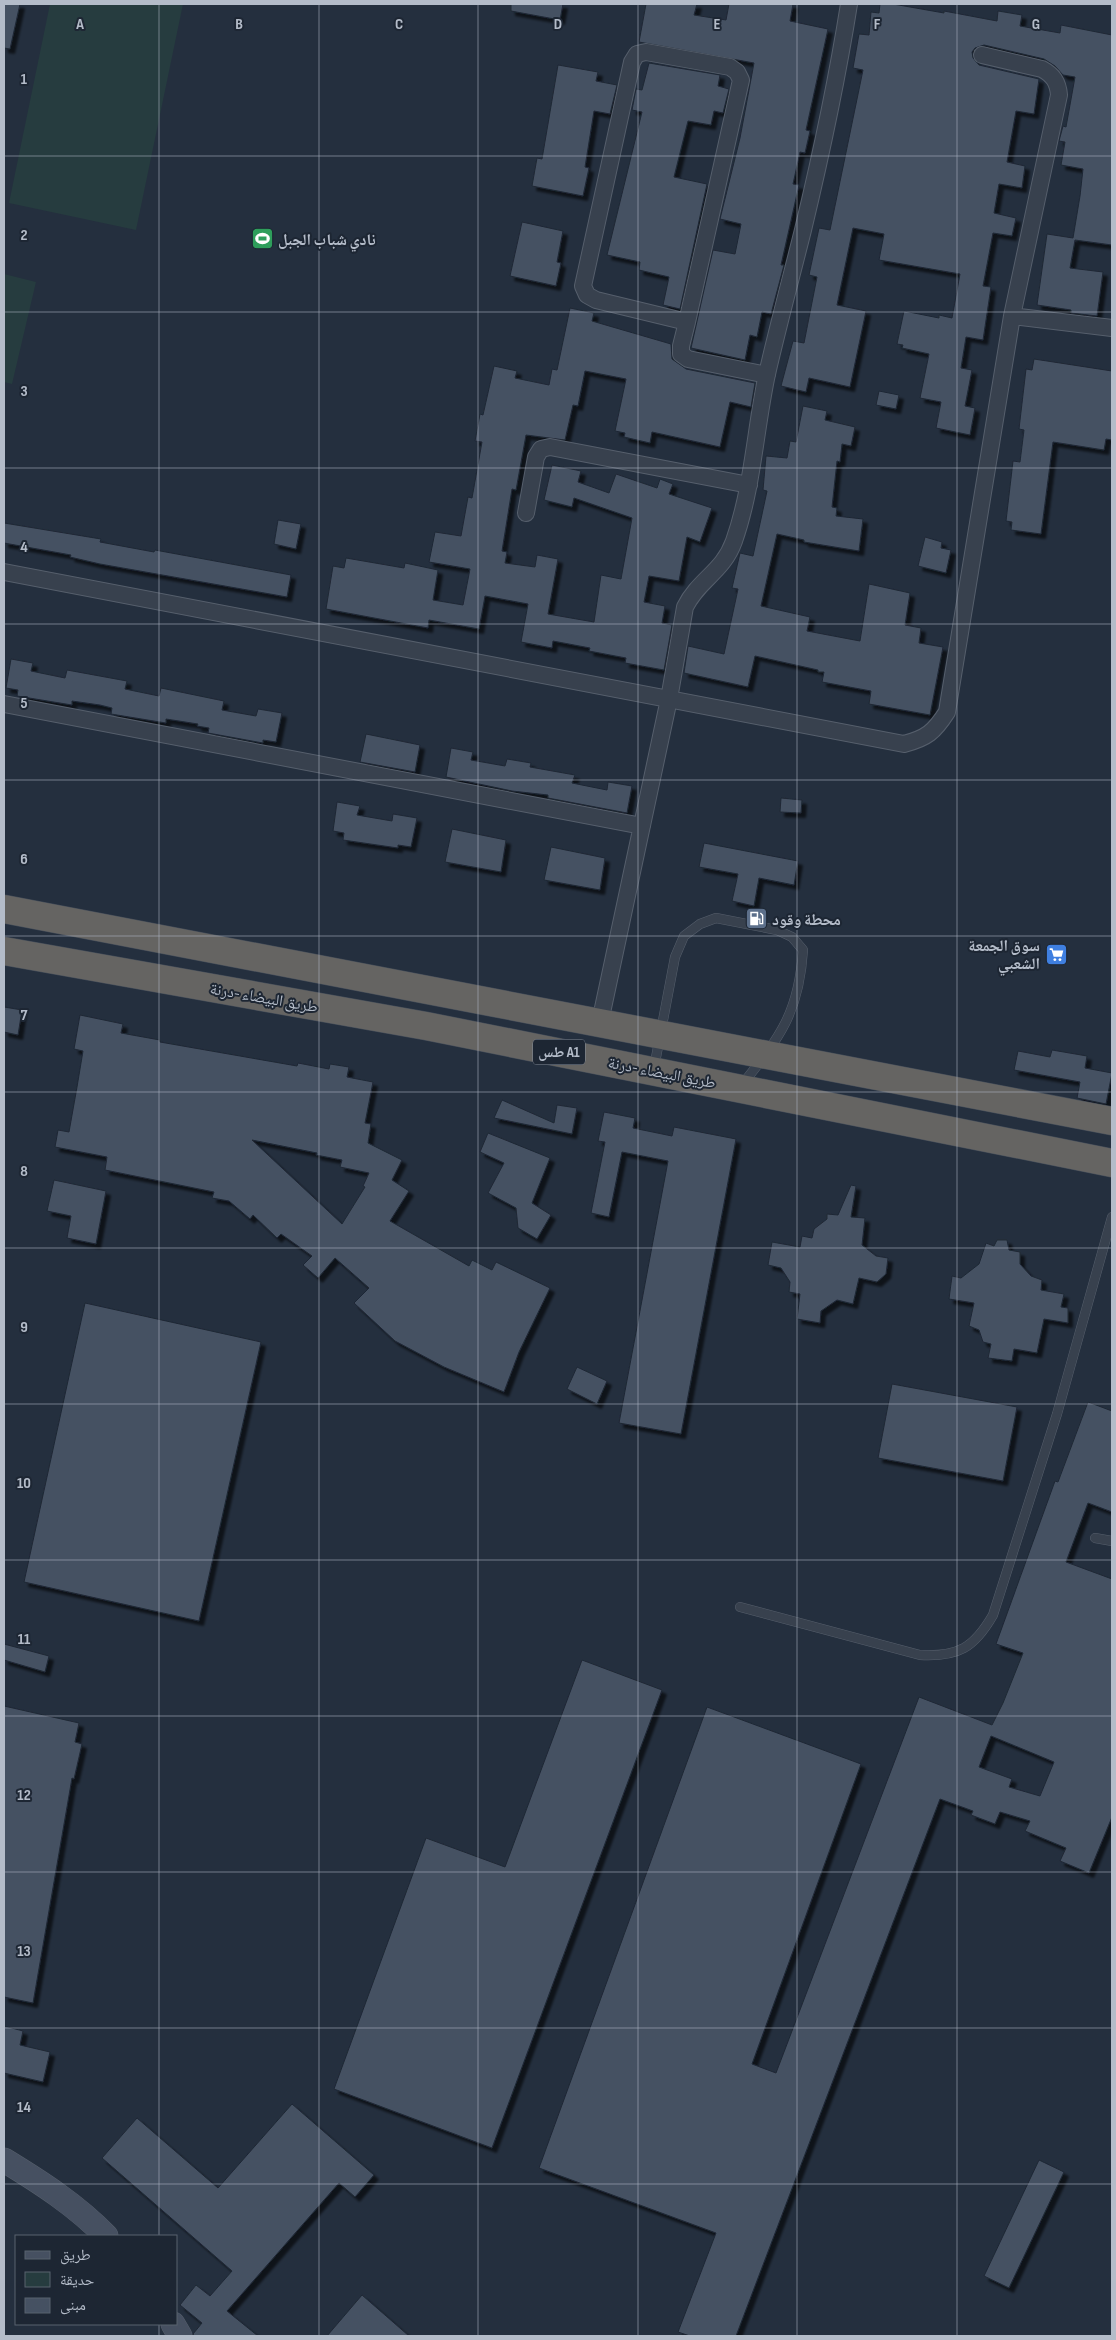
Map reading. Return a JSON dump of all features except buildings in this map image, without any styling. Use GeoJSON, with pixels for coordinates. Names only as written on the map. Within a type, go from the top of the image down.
{"type":"FeatureCollection","features":[{"type":"Feature","properties":{"kind":"highway","name":"طس A1"},"geometry":{"type":"LineString","coordinates":[[4,909],[1112,1121]]}},
{"type":"Feature","properties":{"kind":"highway","name":"طريق البيضاء -درنة"},"geometry":{"type":"LineString","coordinates":[[4,951],[426,1026],[740,1087],[1112,1163]]}},
{"type":"Feature","properties":{"kind":"main road"},"geometry":{"type":"LineString","coordinates":[[4,2160],[33,2177],[88,2218],[105,2235]]}},
{"type":"Feature","properties":{"kind":"main road"},"geometry":{"type":"LineString","coordinates":[[174,2325],[180,2336]]}},
{"type":"Feature","properties":{"kind":"street"},"geometry":{"type":"LineString","coordinates":[[600,1022],[669,699],[685,607],[692,593],[702,581],[714,573],[725,561],[734,541],[749,485],[767,375],[803,229],[840,63],[849,4]]}},
{"type":"Feature","properties":{"kind":"street"},"geometry":{"type":"LineString","coordinates":[[687,322],[596,300],[587,295],[583,286],[632,62],[638,54],[646,52],[730,67],[737,72],[741,80],[687,322],[681,346],[682,354],[688,359],[767,375]]}},
{"type":"Feature","properties":{"kind":"street"},"geometry":{"type":"LineString","coordinates":[[4,572],[904,744],[924,739],[937,727],[947,712],[1012,316],[1059,95],[1058,84],[1042,68],[982,55]]}},
{"type":"Feature","properties":{"kind":"street"},"geometry":{"type":"LineString","coordinates":[[1012,316],[1112,328]]}},
{"type":"Feature","properties":{"kind":"street"},"geometry":{"type":"LineString","coordinates":[[526,513],[536,457],[541,449],[550,447],[749,485]]}},
{"type":"Feature","properties":{"kind":"street"},"geometry":{"type":"LineString","coordinates":[[4,704],[642,826]]}},
{"type":"Feature","properties":{"kind":"lane"},"geometry":{"type":"LineString","coordinates":[[654,1071],[675,957],[684,936],[700,924],[716,918],[777,930],[792,937],[803,950],[801,972],[790,1017],[766,1055],[740,1087]]}},
{"type":"Feature","properties":{"kind":"lane"},"geometry":{"type":"LineString","coordinates":[[740,1608],[920,1655],[939,1656],[957,1652],[972,1643],[984,1630],[993,1615],[1060,1404],[1112,1217]]}},
{"type":"Feature","properties":{"kind":"lane"},"geometry":{"type":"LineString","coordinates":[[1095,1538],[1112,1541]]}},
{"type":"Feature","properties":{"kind":"green space"},"geometry":{"type":"Polygon","coordinates":[[[50,4],[183,4],[136,230],[9,203],[50,4]]]}},
{"type":"Feature","properties":{"kind":"green space"},"geometry":{"type":"Polygon","coordinates":[[[4,274],[36,282],[12,384],[4,382],[4,274]]]}},
{"type":"Feature","properties":{"kind":"place","name":"نادي شباب الجبل"},"geometry":{"type":"Point","coordinates":[262,239]}},
{"type":"Feature","properties":{"kind":"place","name":"محطة وقود"},"geometry":{"type":"Point","coordinates":[756,919]}},
{"type":"Feature","properties":{"kind":"place","name":"سوق الجمعة الشعبي"},"geometry":{"type":"Point","coordinates":[1056,954]}}]}
